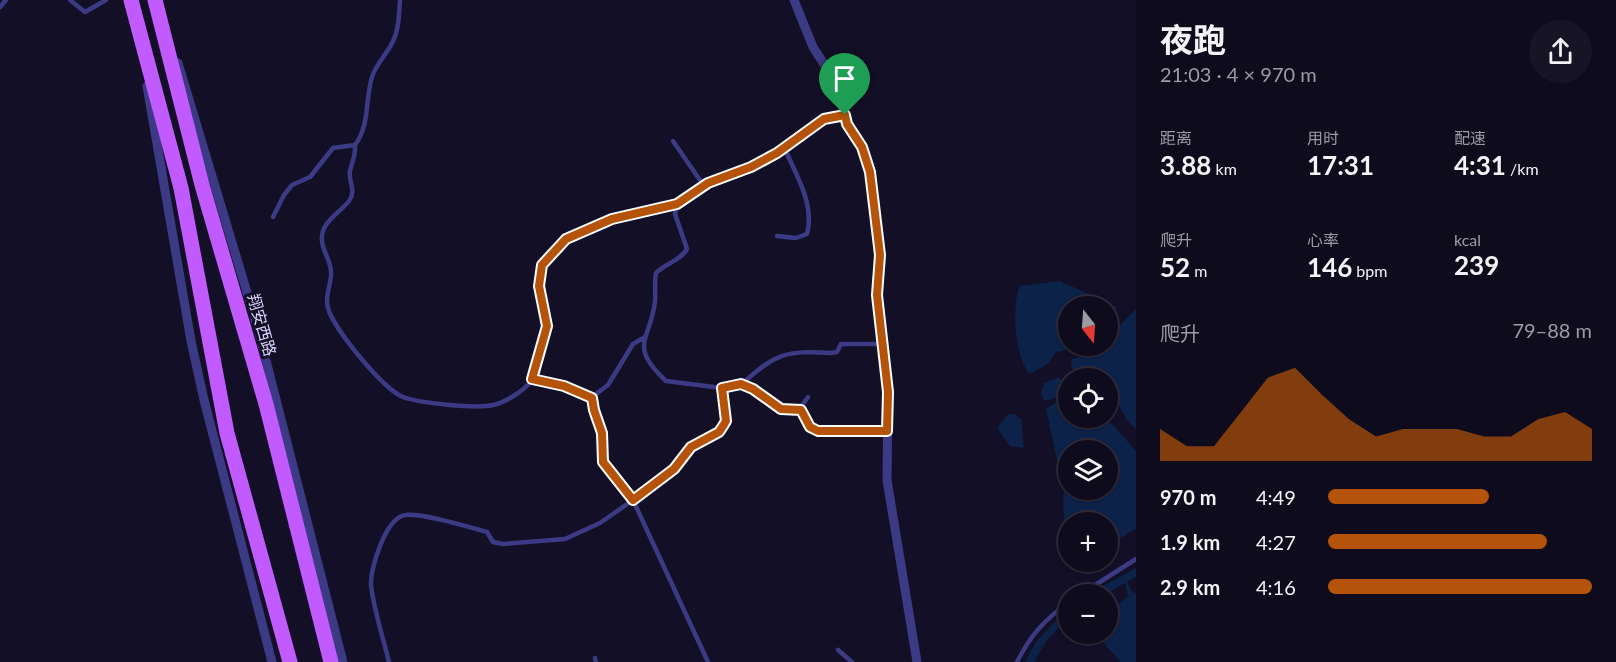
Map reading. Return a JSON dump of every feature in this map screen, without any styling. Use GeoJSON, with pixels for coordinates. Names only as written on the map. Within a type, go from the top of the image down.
{"type":"FeatureCollection","features":[{"type":"Feature","properties":{"kind":"main road"},"geometry":{"type":"LineString","coordinates":[[131,0],[181,188],[227,433],[290,662]]}},
{"type":"Feature","properties":{"kind":"main road","name":"翔安西路"},"geometry":{"type":"LineString","coordinates":[[156,5],[202,185],[263,393],[331,662]]}},
{"type":"Feature","properties":{"kind":"street"},"geometry":{"type":"LineString","coordinates":[[794,0],[813,47],[829,72],[847,124],[862,147],[870,172],[880,255],[877,295],[888,392],[886,480],[917,662]]}},
{"type":"Feature","properties":{"kind":"street"},"geometry":{"type":"LineString","coordinates":[[156,5],[187,90],[258,329],[343,662]]}},
{"type":"Feature","properties":{"kind":"street"},"geometry":{"type":"LineString","coordinates":[[138,27],[158,159],[191,341],[204,400],[272,662]]}},
{"type":"Feature","properties":{"kind":"lane"},"geometry":{"type":"LineString","coordinates":[[70,0],[85,12],[106,0]]}},
{"type":"Feature","properties":{"kind":"lane"},"geometry":{"type":"LineString","coordinates":[[400,0],[399,26],[393,43],[372,75],[364,128],[355,144],[354,162],[350,170],[353,191],[349,200],[328,222],[322,241],[331,273],[326,295],[328,309],[342,334],[376,376],[402,397],[462,406],[494,405],[521,390],[532,379],[547,326],[539,286],[542,265],[566,239],[612,219],[677,204],[704,186],[751,167],[824,119],[845,115]]}},
{"type":"Feature","properties":{"kind":"lane"},"geometry":{"type":"LineString","coordinates":[[0,7],[4,1]]}},
{"type":"Feature","properties":{"kind":"lane"},"geometry":{"type":"LineString","coordinates":[[673,141],[704,186]]}},
{"type":"Feature","properties":{"kind":"lane"},"geometry":{"type":"LineString","coordinates":[[273,217],[292,185],[310,177],[333,148],[355,144]]}},
{"type":"Feature","properties":{"kind":"lane"},"geometry":{"type":"LineString","coordinates":[[777,236],[801,238],[807,234],[810,220],[802,187],[784,147]]}},
{"type":"Feature","properties":{"kind":"lane"},"geometry":{"type":"LineString","coordinates":[[677,204],[675,214],[687,249],[682,256],[656,273],[655,302],[645,337],[645,356],[666,381],[722,388],[741,384],[760,367],[791,352],[831,353],[837,352],[841,344],[884,344]]}},
{"type":"Feature","properties":{"kind":"lane"},"geometry":{"type":"LineString","coordinates":[[592,398],[608,385],[633,344],[645,337]]}},
{"type":"Feature","properties":{"kind":"lane"},"geometry":{"type":"LineString","coordinates":[[532,379],[564,386],[592,398]]}},
{"type":"Feature","properties":{"kind":"lane"},"geometry":{"type":"LineString","coordinates":[[741,384],[753,389],[781,409],[801,410]]}},
{"type":"Feature","properties":{"kind":"lane"},"geometry":{"type":"LineString","coordinates":[[389,662],[371,583],[376,558],[386,533],[403,514],[487,532],[492,543],[565,540],[600,523],[633,500],[674,469],[691,447],[719,432],[726,421],[722,388]]}},
{"type":"Feature","properties":{"kind":"lane"},"geometry":{"type":"LineString","coordinates":[[801,410],[808,397]]}},
{"type":"Feature","properties":{"kind":"lane"},"geometry":{"type":"LineString","coordinates":[[592,398],[602,433],[603,462],[633,500],[708,662]]}},
{"type":"Feature","properties":{"kind":"lane"},"geometry":{"type":"LineString","coordinates":[[801,410],[810,427],[818,431],[887,431]]}},
{"type":"Feature","properties":{"kind":"lane"},"geometry":{"type":"LineString","coordinates":[[377,531],[386,533]]}},
{"type":"Feature","properties":{"kind":"lane"},"geometry":{"type":"LineString","coordinates":[[1097,584],[1136,559]]}},
{"type":"Feature","properties":{"kind":"lane"},"geometry":{"type":"LineString","coordinates":[[1017,662],[1028,640],[1039,626],[1058,611]]}},
{"type":"Feature","properties":{"kind":"lane"},"geometry":{"type":"LineString","coordinates":[[838,650],[852,662]]}},
{"type":"Feature","properties":{"kind":"water"},"geometry":{"type":"Polygon","coordinates":[[[1060,281],[1093,296],[1058,296],[1058,352],[1048,364],[1030,374],[1021,357],[1016,332],[1016,305],[1020,286],[1060,281]]]}},
{"type":"Feature","properties":{"kind":"water"},"geometry":{"type":"Polygon","coordinates":[[[1136,309],[1136,429],[1129,423],[1118,406],[1118,368],[1071,367],[1072,359],[1082,356],[1118,356],[1118,327],[1136,309]]]}},
{"type":"Feature","properties":{"kind":"water"},"geometry":{"type":"Polygon","coordinates":[[[1058,377],[1058,395],[1044,400],[1041,394],[1044,383],[1058,377]]]}},
{"type":"Feature","properties":{"kind":"water"},"geometry":{"type":"Polygon","coordinates":[[[1058,401],[1058,428],[1116,428],[1136,451],[1136,529],[1118,540],[1118,512],[1064,512],[1063,500],[1118,500],[1118,440],[1058,440],[1058,465],[1046,409],[1058,401]]]}},
{"type":"Feature","properties":{"kind":"water"},"geometry":{"type":"Polygon","coordinates":[[[1008,414],[1014,414],[1021,419],[1024,448],[1010,446],[997,428],[1008,414]]]}},
{"type":"Feature","properties":{"kind":"water"},"geometry":{"type":"Polygon","coordinates":[[[1136,568],[1136,577],[1127,582],[1132,592],[1136,593],[1136,662],[1121,662],[1104,644],[1118,644],[1118,604],[1128,597],[1125,583],[1118,587],[1118,584],[1106,584],[1136,568]]]}},
{"type":"Feature","properties":{"kind":"water"},"geometry":{"type":"Polygon","coordinates":[[[1058,619],[1058,628],[1047,640],[1034,662],[1025,662],[1036,642],[1058,619]]]}},
{"type":"Feature","properties":{"kind":"route"},"geometry":{"type":"LineString","coordinates":[[845,115],[847,124],[862,147],[870,172],[880,255],[877,295],[884,340],[888,392],[887,431],[818,431],[810,427],[802,416],[801,410],[781,409],[763,399],[753,389],[741,384],[722,388],[726,421],[719,432],[691,447],[674,469],[633,500],[603,462],[602,433],[592,398],[564,386],[532,379],[547,326],[539,286],[542,265],[566,239],[612,219],[677,204],[708,183],[740,172],[777,153],[824,119],[845,115]]}}]}
